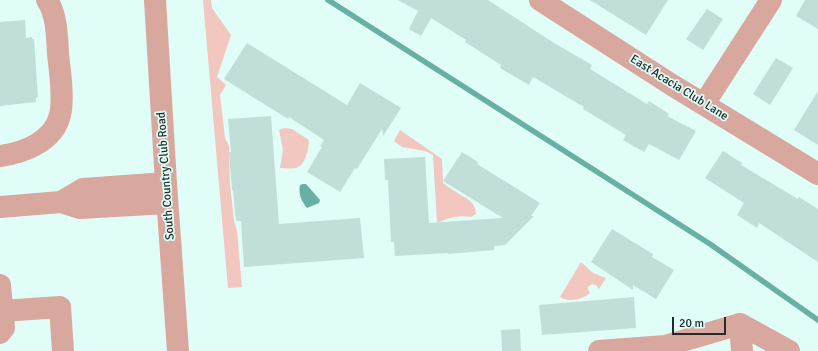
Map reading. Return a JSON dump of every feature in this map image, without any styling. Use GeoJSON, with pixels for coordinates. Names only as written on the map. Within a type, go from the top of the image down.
{"type":"FeatureCollection","features":[{"type":"Feature","properties":{"kind":"street"},"geometry":{"type":"LineString","coordinates":[[0,156],[23,152],[35,145],[48,134],[57,123],[60,114],[60,81],[56,26],[52,7],[47,0]]}},
{"type":"Feature","properties":{"kind":"street","name":"South Country Club Road"},"geometry":{"type":"LineString","coordinates":[[155,0],[178,351]]}},
{"type":"Feature","properties":{"kind":"street","name":"East Acacia Club Lane"},"geometry":{"type":"LineString","coordinates":[[540,0],[818,174]]}},
{"type":"Feature","properties":{"kind":"street"},"geometry":{"type":"LineString","coordinates":[[704,104],[771,0]]}},
{"type":"Feature","properties":{"kind":"street"},"geometry":{"type":"LineString","coordinates":[[0,207],[61,202],[80,208],[167,193]]}},
{"type":"Feature","properties":{"kind":"street"},"geometry":{"type":"LineString","coordinates":[[0,285],[4,328],[0,333]]}},
{"type":"Feature","properties":{"kind":"street"},"geometry":{"type":"LineString","coordinates":[[2,311],[60,306],[63,351]]}},
{"type":"Feature","properties":{"kind":"street"},"geometry":{"type":"LineString","coordinates":[[740,324],[742,351]]}},
{"type":"Feature","properties":{"kind":"street"},"geometry":{"type":"LineString","coordinates":[[599,351],[665,346],[740,324],[789,351]]}},
{"type":"Feature","properties":{"kind":"shaded area"},"geometry":{"type":"Polygon","coordinates":[[[203,0],[211,0],[212,8],[231,35],[217,77],[226,85],[220,95],[225,138],[229,146],[230,185],[234,220],[237,231],[242,287],[228,288],[203,0]]]}},
{"type":"Feature","properties":{"kind":"shaded area"},"geometry":{"type":"Polygon","coordinates":[[[284,128],[292,129],[309,140],[308,152],[305,160],[296,168],[280,168],[283,150],[279,130],[284,128]]]}},
{"type":"Feature","properties":{"kind":"shaded area"},"geometry":{"type":"Polygon","coordinates":[[[400,130],[442,159],[443,183],[469,200],[474,206],[476,214],[471,217],[454,217],[437,223],[433,155],[425,151],[402,147],[394,141],[400,130]]]}},
{"type":"Feature","properties":{"kind":"shaded area"},"geometry":{"type":"Polygon","coordinates":[[[306,184],[320,200],[319,203],[307,208],[300,195],[300,185],[306,184]]]}},
{"type":"Feature","properties":{"kind":"shaded area"},"geometry":{"type":"Polygon","coordinates":[[[581,262],[593,273],[606,278],[599,289],[596,285],[592,284],[588,287],[590,293],[584,297],[576,300],[568,300],[560,297],[581,262]]]}},
{"type":"Feature","properties":{"kind":"building"},"geometry":{"type":"Polygon","coordinates":[[[398,0],[488,0],[554,43],[592,65],[590,69],[647,104],[649,101],[669,114],[667,116],[696,131],[679,160],[649,144],[644,152],[623,140],[626,135],[583,109],[584,107],[533,77],[529,85],[500,68],[501,65],[465,42],[466,40],[431,18],[421,36],[409,29],[418,11],[398,0]]]}},
{"type":"Feature","properties":{"kind":"building"},"geometry":{"type":"Polygon","coordinates":[[[590,0],[668,0],[646,35],[590,0]]]}},
{"type":"Feature","properties":{"kind":"building"},"geometry":{"type":"Polygon","coordinates":[[[805,0],[818,0],[818,29],[796,16],[805,0]]]}},
{"type":"Feature","properties":{"kind":"building"},"geometry":{"type":"Polygon","coordinates":[[[707,9],[723,19],[703,50],[686,39],[707,9]]]}},
{"type":"Feature","properties":{"kind":"building"},"geometry":{"type":"Polygon","coordinates":[[[25,20],[26,38],[32,37],[32,39],[34,39],[38,97],[36,98],[36,102],[0,106],[0,22],[25,20]]]}},
{"type":"Feature","properties":{"kind":"building"},"geometry":{"type":"Polygon","coordinates":[[[247,43],[347,105],[360,83],[401,108],[383,136],[382,129],[357,169],[355,168],[340,192],[307,172],[322,147],[320,146],[324,140],[289,117],[288,119],[224,79],[247,43]]]}},
{"type":"Feature","properties":{"kind":"building"},"geometry":{"type":"Polygon","coordinates":[[[776,58],[793,68],[770,105],[753,94],[776,58]]]}},
{"type":"Feature","properties":{"kind":"building"},"geometry":{"type":"Polygon","coordinates":[[[818,91],[818,145],[794,130],[818,91]]]}},
{"type":"Feature","properties":{"kind":"building"},"geometry":{"type":"Polygon","coordinates":[[[271,116],[279,224],[360,218],[364,258],[244,267],[241,221],[236,221],[232,190],[228,119],[271,116]]]}},
{"type":"Feature","properties":{"kind":"building"},"geometry":{"type":"Polygon","coordinates":[[[723,151],[742,163],[741,165],[798,199],[799,197],[818,209],[818,262],[759,223],[757,228],[737,215],[744,203],[705,178],[723,151]]]}},
{"type":"Feature","properties":{"kind":"building"},"geometry":{"type":"Polygon","coordinates":[[[462,152],[478,162],[477,164],[540,203],[531,216],[534,216],[505,245],[494,246],[494,250],[448,254],[395,256],[394,242],[391,242],[388,180],[385,180],[384,159],[425,157],[429,223],[503,218],[443,181],[462,152]]]}},
{"type":"Feature","properties":{"kind":"building"},"geometry":{"type":"Polygon","coordinates":[[[612,229],[653,254],[652,257],[674,270],[656,299],[633,285],[633,290],[591,262],[612,229]]]}},
{"type":"Feature","properties":{"kind":"building"},"geometry":{"type":"Polygon","coordinates":[[[634,297],[636,328],[542,335],[539,305],[634,297]]]}},
{"type":"Feature","properties":{"kind":"building"},"geometry":{"type":"Polygon","coordinates":[[[520,329],[521,351],[502,351],[501,330],[520,329]]]}},
{"type":"Feature","properties":{"kind":"waterway"},"geometry":{"type":"LineString","coordinates":[[328,0],[710,244],[818,320]]}}]}
